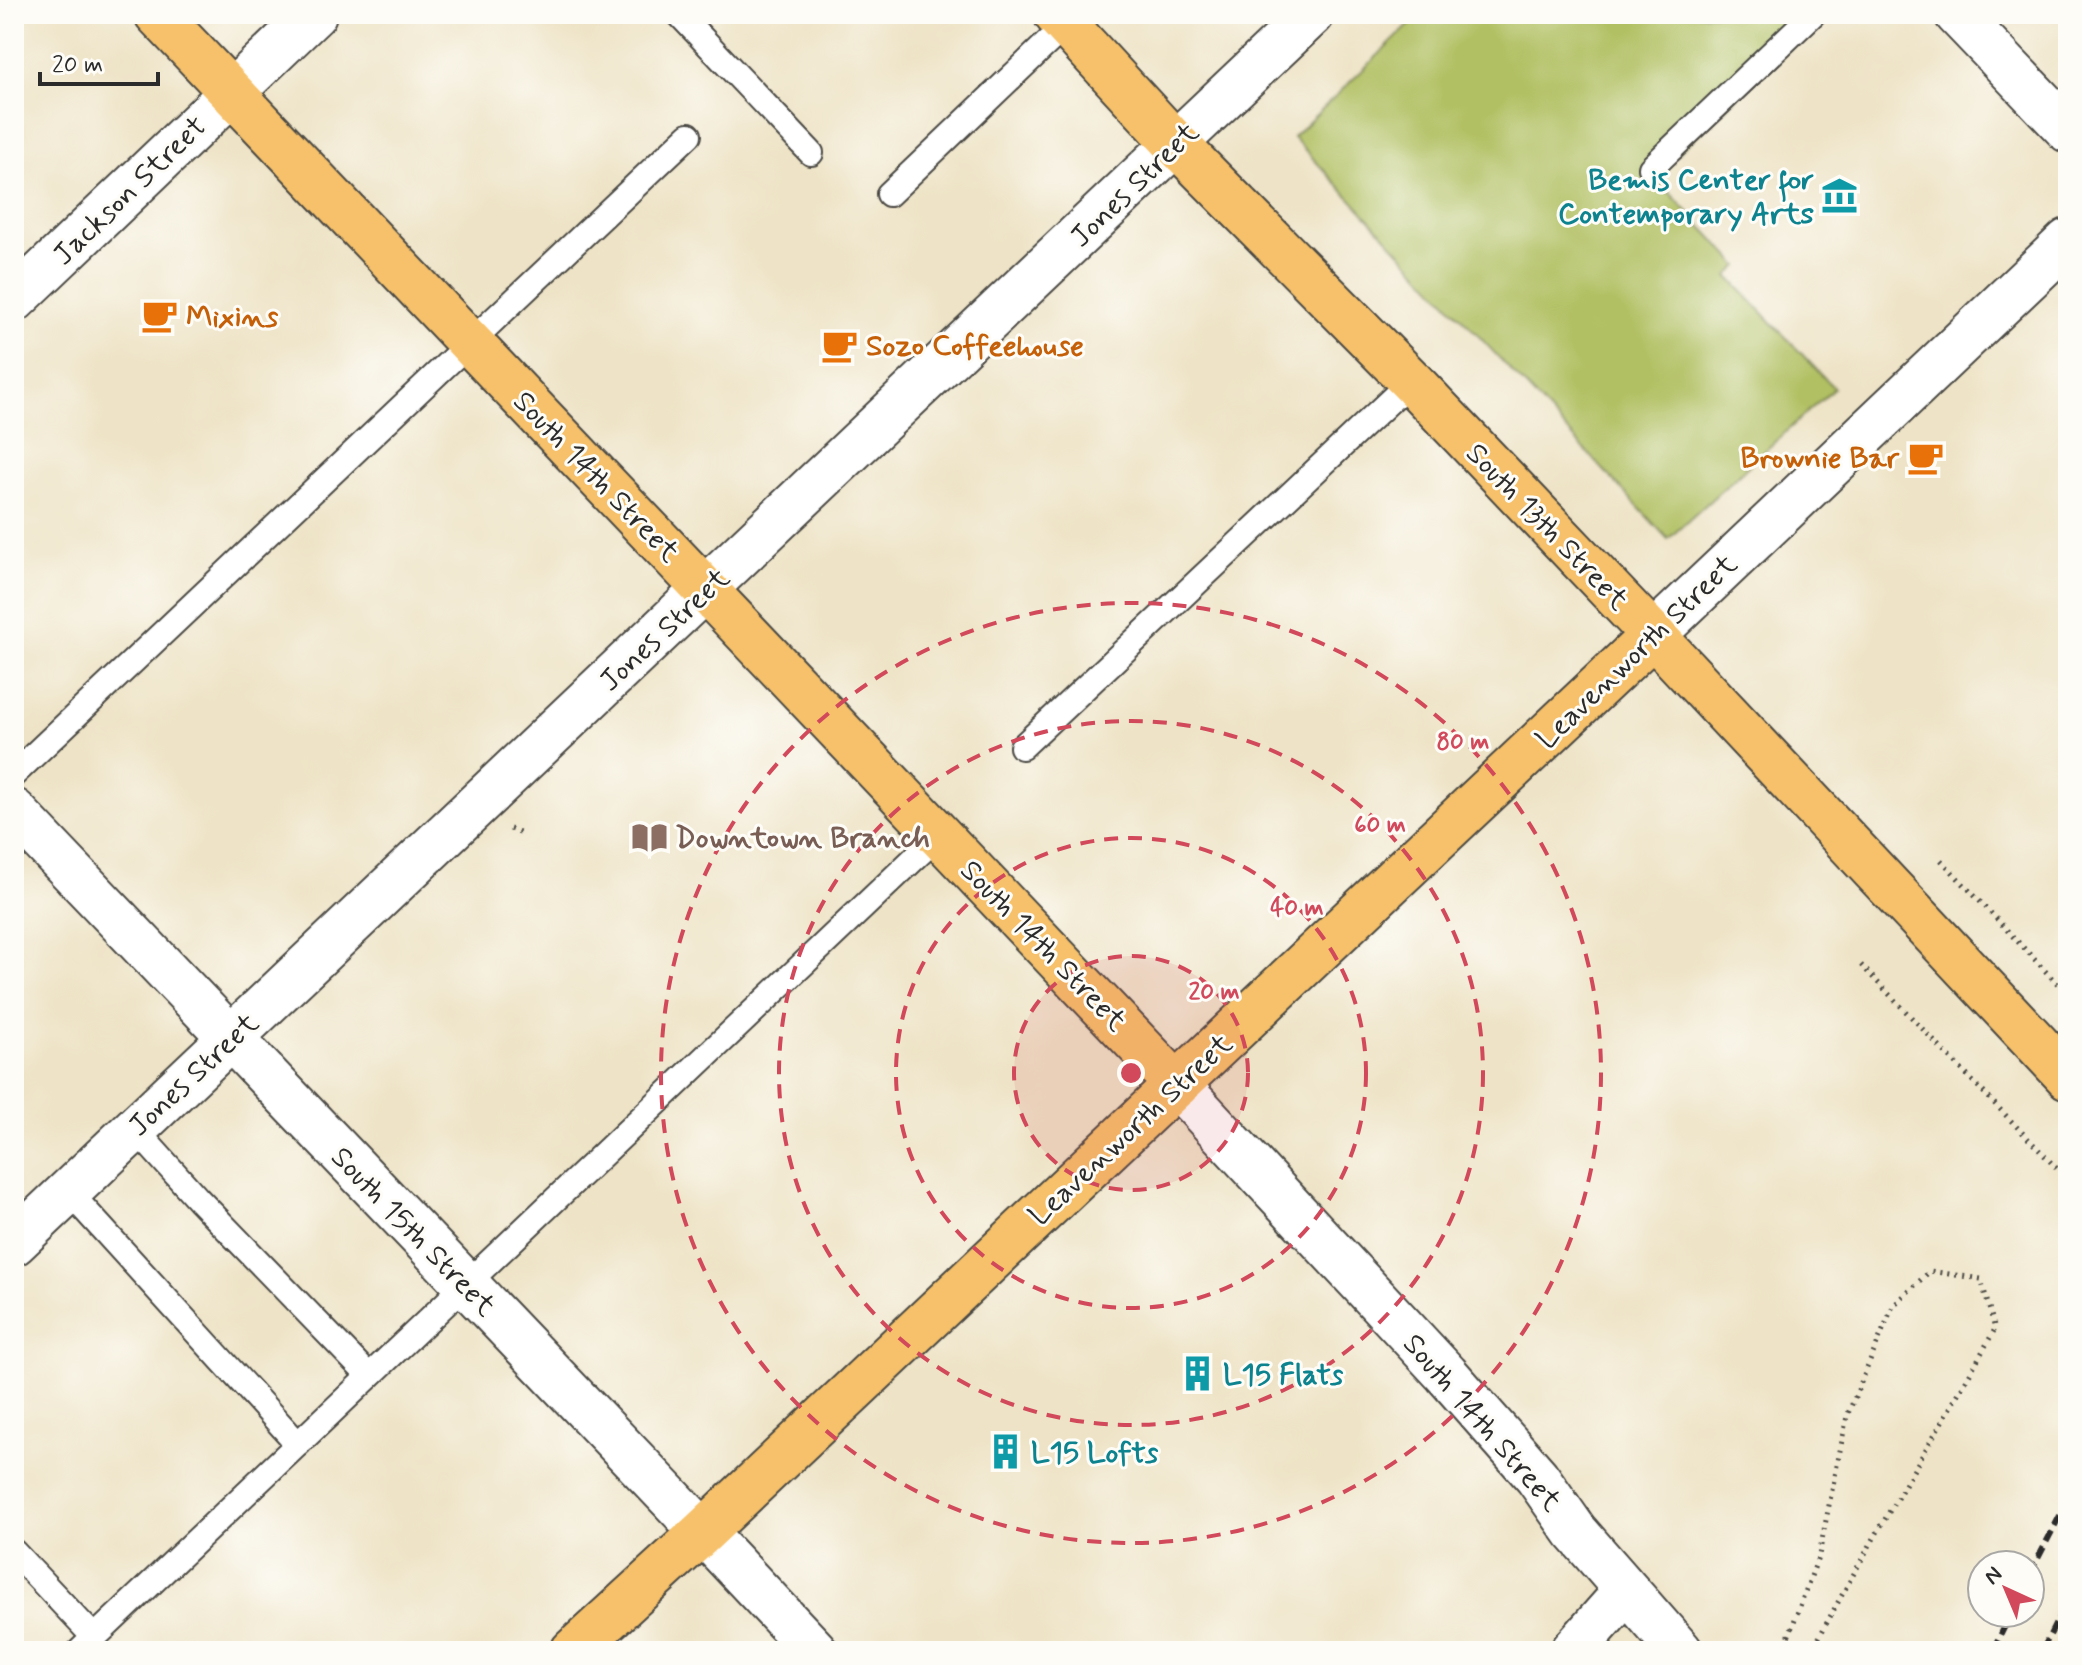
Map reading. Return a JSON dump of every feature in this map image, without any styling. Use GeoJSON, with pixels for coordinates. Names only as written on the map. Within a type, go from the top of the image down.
{"type":"FeatureCollection","features":[{"type":"Feature","properties":{"kind":"main road","name":"South 14th Street"},"geometry":{"type":"LineString","coordinates":[[157,14],[1177,1085]]}},
{"type":"Feature","properties":{"kind":"main road","name":"South 13th Street"},"geometry":{"type":"LineString","coordinates":[[1061,20],[1176,144],[1411,381],[1653,635],[2068,1077]]}},
{"type":"Feature","properties":{"kind":"main road","name":"Leavenworth Street"},"geometry":{"type":"LineString","coordinates":[[573,1651],[703,1532],[1653,635]]}},
{"type":"Feature","properties":{"kind":"street","name":"Jackson Street"},"geometry":{"type":"LineString","coordinates":[[14,300],[314,14]]}},
{"type":"Feature","properties":{"kind":"street","name":"Jones Street"},"geometry":{"type":"LineString","coordinates":[[14,1243],[1312,14]]}},
{"type":"Feature","properties":{"kind":"street"},"geometry":{"type":"LineString","coordinates":[[1957,14],[2068,130]]}},
{"type":"Feature","properties":{"kind":"street","name":"Leavenworth Street"},"geometry":{"type":"LineString","coordinates":[[1653,635],[2068,241]]}},
{"type":"Feature","properties":{"kind":"street","name":"South 15th Street"},"geometry":{"type":"LineString","coordinates":[[14,811],[815,1651]]}},
{"type":"Feature","properties":{"kind":"street","name":"South 14th Street"},"geometry":{"type":"LineString","coordinates":[[1177,1085],[1446,1374],[1537,1477],[1575,1531],[1680,1651]]}},
{"type":"Feature","properties":{"kind":"street"},"geometry":{"type":"LineString","coordinates":[[1573,1651],[1626,1591]]}},
{"type":"Feature","properties":{"kind":"lane"},"geometry":{"type":"LineString","coordinates":[[679,14],[811,153]]}},
{"type":"Feature","properties":{"kind":"lane"},"geometry":{"type":"LineString","coordinates":[[1651,168],[1813,14]]}},
{"type":"Feature","properties":{"kind":"lane"},"geometry":{"type":"LineString","coordinates":[[889,194],[1061,20]]}},
{"type":"Feature","properties":{"kind":"lane"},"geometry":{"type":"LineString","coordinates":[[14,774],[689,135]]}},
{"type":"Feature","properties":{"kind":"lane"},"geometry":{"type":"LineString","coordinates":[[1022,747],[1411,381]]}},
{"type":"Feature","properties":{"kind":"lane"},"geometry":{"type":"LineString","coordinates":[[14,1552],[87,1644],[939,835]]}},
{"type":"Feature","properties":{"kind":"lane"},"geometry":{"type":"LineString","coordinates":[[135,1129],[198,1199],[369,1376]]}},
{"type":"Feature","properties":{"kind":"lane"},"geometry":{"type":"LineString","coordinates":[[68,1191],[298,1444]]}},
{"type":"Feature","properties":{"kind":"path"},"geometry":{"type":"LineString","coordinates":[[1941,860],[2068,995]]}},
{"type":"Feature","properties":{"kind":"path"},"geometry":{"type":"LineString","coordinates":[[1861,965],[2068,1180]]}},
{"type":"Feature","properties":{"kind":"path"},"geometry":{"type":"LineString","coordinates":[[1783,1651],[1819,1555],[1847,1416],[1893,1306],[1930,1271],[1981,1279],[1995,1329],[1948,1414],[1859,1560],[1812,1651]]}},
{"type":"Feature","properties":{"kind":"green space"},"geometry":{"type":"Polygon","coordinates":[[[1421,14],[1825,14],[1654,176],[1739,266],[1728,276],[1834,388],[1668,539],[1293,137],[1421,14]]]}},
{"type":"Feature","properties":{"kind":"railway"},"geometry":{"type":"LineString","coordinates":[[2043,1549],[2068,1500]]}},
{"type":"Feature","properties":{"kind":"railway"},"geometry":{"type":"LineString","coordinates":[[2042,1651],[2068,1599]]}},
{"type":"Feature","properties":{"kind":"railway"},"geometry":{"type":"LineString","coordinates":[[1993,1651],[2003,1629]]}},
{"type":"Feature","properties":{"kind":"place","name":"Bemis Center for Contemporary Arts"},"geometry":{"type":"Point","coordinates":[1840,196]}},
{"type":"Feature","properties":{"kind":"place","name":"Mixins"},"geometry":{"type":"Point","coordinates":[160,316]}},
{"type":"Feature","properties":{"kind":"place","name":"Sozo Coffeehouse"},"geometry":{"type":"Point","coordinates":[840,345]}},
{"type":"Feature","properties":{"kind":"place","name":"Brownie Bar"},"geometry":{"type":"Point","coordinates":[1925,457]}},
{"type":"Feature","properties":{"kind":"place","name":"Downtown Branch"},"geometry":{"type":"Point","coordinates":[649,837]}},
{"type":"Feature","properties":{"kind":"place","name":"L15 Flats"},"geometry":{"type":"Point","coordinates":[1197,1374]}},
{"type":"Feature","properties":{"kind":"place","name":"L15 Lofts"},"geometry":{"type":"Point","coordinates":[1005,1452]}}]}
